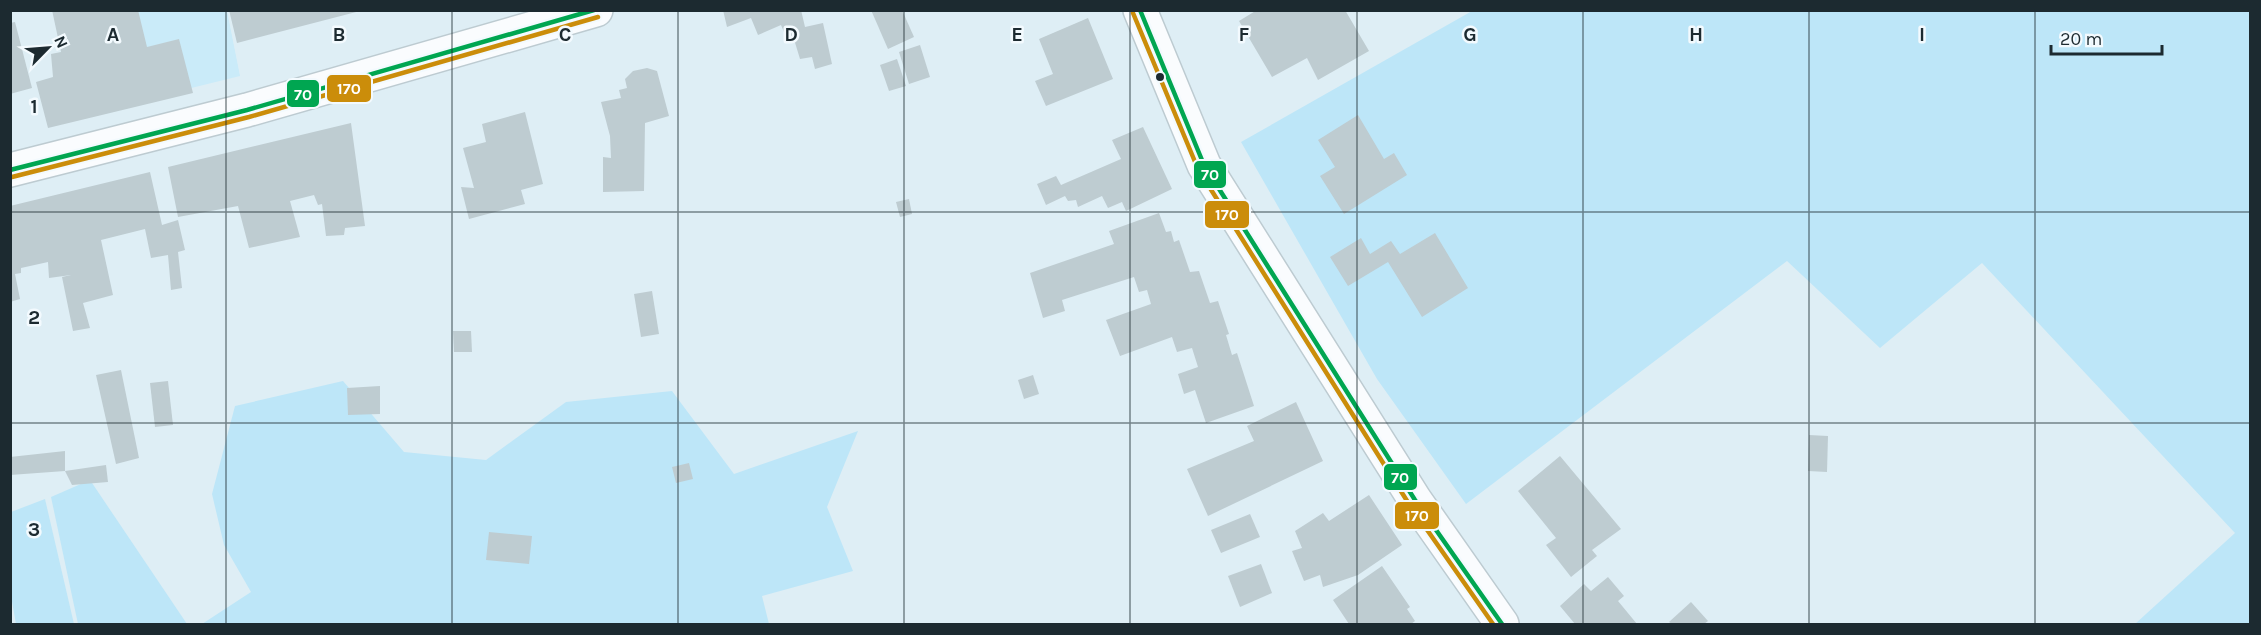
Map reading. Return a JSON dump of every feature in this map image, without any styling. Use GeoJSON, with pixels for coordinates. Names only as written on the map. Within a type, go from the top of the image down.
{"type":"FeatureCollection","features":[{"type":"Feature","properties":{"kind":"street"},"geometry":{"type":"LineString","coordinates":[[10,170],[247,110],[596,10]]}},
{"type":"Feature","properties":{"kind":"street"},"geometry":{"type":"LineString","coordinates":[[1140,10],[1204,165],[1416,500],[1502,624]]}},
{"type":"Feature","properties":{"kind":"shaded area"},"geometry":{"type":"Polygon","coordinates":[[[88,11],[227,11],[240,76],[114,107],[88,11]]]}},
{"type":"Feature","properties":{"kind":"shaded area"},"geometry":{"type":"Polygon","coordinates":[[[1472,11],[2250,11],[2250,624],[2135,624],[2235,533],[1982,263],[1880,348],[1787,261],[1466,504],[1377,379],[1241,142],[1472,11]]]}},
{"type":"Feature","properties":{"kind":"shaded area"},"geometry":{"type":"Polygon","coordinates":[[[343,381],[404,452],[486,460],[566,402],[672,391],[734,474],[858,431],[827,507],[853,571],[762,596],[769,624],[202,624],[251,592],[224,545],[212,494],[235,406],[343,381]]]}},
{"type":"Feature","properties":{"kind":"shaded area"},"geometry":{"type":"Polygon","coordinates":[[[90,480],[187,624],[78,624],[51,497],[90,480]]]}},
{"type":"Feature","properties":{"kind":"shaded area"},"geometry":{"type":"Polygon","coordinates":[[[45,499],[74,624],[16,624],[11,596],[11,512],[45,499]]]}},
{"type":"Feature","properties":{"kind":"building"},"geometry":{"type":"Polygon","coordinates":[[[52,10],[138,10],[147,47],[179,39],[193,93],[48,128],[36,82],[53,77],[51,54],[61,52],[52,10]]]}},
{"type":"Feature","properties":{"kind":"building"},"geometry":{"type":"Polygon","coordinates":[[[229,10],[360,10],[360,11],[237,43],[229,10]]]}},
{"type":"Feature","properties":{"kind":"building"},"geometry":{"type":"Polygon","coordinates":[[[723,10],[801,10],[805,27],[823,23],[832,64],[815,69],[812,57],[800,59],[793,36],[787,39],[781,25],[758,35],[751,18],[727,27],[723,10]]]}},
{"type":"Feature","properties":{"kind":"building"},"geometry":{"type":"Polygon","coordinates":[[[871,10],[902,10],[914,37],[888,49],[871,10]]]}},
{"type":"Feature","properties":{"kind":"building"},"geometry":{"type":"Polygon","coordinates":[[[1257,10],[1345,10],[1369,51],[1318,80],[1307,58],[1272,77],[1239,21],[1257,10]]]}},
{"type":"Feature","properties":{"kind":"building"},"geometry":{"type":"Polygon","coordinates":[[[1088,18],[1113,79],[1046,106],[1035,81],[1053,74],[1039,39],[1088,18]]]}},
{"type":"Feature","properties":{"kind":"building"},"geometry":{"type":"Polygon","coordinates":[[[15,22],[32,88],[10,94],[10,23],[15,22]]]}},
{"type":"Feature","properties":{"kind":"building"},"geometry":{"type":"Polygon","coordinates":[[[920,45],[930,77],[909,84],[899,52],[920,45]]]}},
{"type":"Feature","properties":{"kind":"building"},"geometry":{"type":"Polygon","coordinates":[[[897,59],[906,86],[889,91],[880,65],[897,59]]]}},
{"type":"Feature","properties":{"kind":"building"},"geometry":{"type":"Polygon","coordinates":[[[647,68],[657,71],[669,116],[645,123],[644,191],[603,192],[603,157],[611,158],[610,136],[601,102],[621,98],[619,90],[627,88],[625,79],[633,71],[647,68]]]}},
{"type":"Feature","properties":{"kind":"building"},"geometry":{"type":"Polygon","coordinates":[[[525,112],[543,184],[521,190],[525,204],[469,219],[461,187],[474,188],[463,148],[486,142],[482,124],[525,112]]]}},
{"type":"Feature","properties":{"kind":"building"},"geometry":{"type":"Polygon","coordinates":[[[1358,115],[1384,159],[1394,153],[1407,175],[1344,214],[1320,176],[1335,167],[1318,140],[1358,115]]]}},
{"type":"Feature","properties":{"kind":"building"},"geometry":{"type":"Polygon","coordinates":[[[351,123],[365,226],[345,228],[344,235],[326,236],[322,204],[318,205],[314,195],[290,201],[300,237],[249,248],[238,206],[178,217],[168,167],[351,123]]]}},
{"type":"Feature","properties":{"kind":"building"},"geometry":{"type":"Polygon","coordinates":[[[1143,127],[1172,189],[1126,211],[1122,202],[1108,208],[1102,196],[1078,207],[1076,200],[1068,201],[1065,196],[1046,205],[1037,184],[1056,176],[1061,185],[1121,159],[1112,140],[1143,127]]]}},
{"type":"Feature","properties":{"kind":"building"},"geometry":{"type":"Polygon","coordinates":[[[150,172],[162,225],[178,220],[185,250],[178,252],[182,288],[171,290],[168,255],[151,258],[145,229],[101,240],[113,295],[83,303],[90,328],[73,331],[62,277],[71,275],[49,278],[48,262],[21,268],[21,273],[15,274],[20,299],[10,302],[10,206],[150,172]]]}},
{"type":"Feature","properties":{"kind":"building"},"geometry":{"type":"Polygon","coordinates":[[[909,199],[912,214],[900,217],[896,202],[909,199]]]}},
{"type":"Feature","properties":{"kind":"building"},"geometry":{"type":"Polygon","coordinates":[[[1159,213],[1166,232],[1171,231],[1174,242],[1179,240],[1190,272],[1199,271],[1210,303],[1218,301],[1229,334],[1226,335],[1232,355],[1237,353],[1254,406],[1206,423],[1195,390],[1184,394],[1178,374],[1198,367],[1192,348],[1177,352],[1172,337],[1120,356],[1106,320],[1151,304],[1147,290],[1139,292],[1134,277],[1062,300],[1065,311],[1043,318],[1030,273],[1114,244],[1109,231],[1159,213]]]}},
{"type":"Feature","properties":{"kind":"building"},"geometry":{"type":"Polygon","coordinates":[[[1435,233],[1468,288],[1422,317],[1388,262],[1348,286],[1330,257],[1361,238],[1370,254],[1391,241],[1400,254],[1435,233]]]}},
{"type":"Feature","properties":{"kind":"building"},"geometry":{"type":"Polygon","coordinates":[[[652,291],[659,334],[641,337],[634,294],[652,291]]]}},
{"type":"Feature","properties":{"kind":"building"},"geometry":{"type":"Polygon","coordinates":[[[453,331],[471,331],[472,352],[454,352],[453,331]]]}},
{"type":"Feature","properties":{"kind":"building"},"geometry":{"type":"Polygon","coordinates":[[[121,370],[139,458],[116,464],[96,375],[121,370]]]}},
{"type":"Feature","properties":{"kind":"building"},"geometry":{"type":"Polygon","coordinates":[[[1033,375],[1039,394],[1024,399],[1018,380],[1033,375]]]}},
{"type":"Feature","properties":{"kind":"building"},"geometry":{"type":"Polygon","coordinates":[[[168,381],[173,425],[155,427],[150,383],[168,381]]]}},
{"type":"Feature","properties":{"kind":"building"},"geometry":{"type":"Polygon","coordinates":[[[380,386],[380,414],[348,415],[347,388],[380,386]]]}},
{"type":"Feature","properties":{"kind":"building"},"geometry":{"type":"Polygon","coordinates":[[[1296,402],[1323,461],[1208,516],[1187,469],[1254,441],[1247,426],[1296,402]]]}},
{"type":"Feature","properties":{"kind":"building"},"geometry":{"type":"Polygon","coordinates":[[[1809,435],[1828,436],[1827,472],[1808,471],[1809,435]]]}},
{"type":"Feature","properties":{"kind":"building"},"geometry":{"type":"Polygon","coordinates":[[[65,451],[65,471],[10,475],[10,457],[65,451]]]}},
{"type":"Feature","properties":{"kind":"building"},"geometry":{"type":"Polygon","coordinates":[[[1560,456],[1621,529],[1592,550],[1597,556],[1571,577],[1546,545],[1556,538],[1518,491],[1560,456]]]}},
{"type":"Feature","properties":{"kind":"building"},"geometry":{"type":"Polygon","coordinates":[[[689,463],[693,479],[676,483],[672,467],[689,463]]]}},
{"type":"Feature","properties":{"kind":"building"},"geometry":{"type":"Polygon","coordinates":[[[106,465],[108,482],[72,485],[65,471],[106,465]]]}},
{"type":"Feature","properties":{"kind":"building"},"geometry":{"type":"Polygon","coordinates":[[[1369,495],[1402,545],[1358,575],[1323,587],[1320,575],[1304,581],[1292,551],[1302,548],[1295,531],[1323,513],[1329,521],[1369,495]]]}},
{"type":"Feature","properties":{"kind":"building"},"geometry":{"type":"Polygon","coordinates":[[[1250,514],[1260,537],[1221,553],[1211,530],[1250,514]]]}},
{"type":"Feature","properties":{"kind":"building"},"geometry":{"type":"Polygon","coordinates":[[[489,532],[532,536],[529,564],[486,560],[489,532]]]}},
{"type":"Feature","properties":{"kind":"building"},"geometry":{"type":"Polygon","coordinates":[[[1261,564],[1272,593],[1240,607],[1228,576],[1261,564]]]}},
{"type":"Feature","properties":{"kind":"building"},"geometry":{"type":"Polygon","coordinates":[[[1382,566],[1410,607],[1407,609],[1415,621],[1411,624],[1349,624],[1333,600],[1382,566]]]}},
{"type":"Feature","properties":{"kind":"building"},"geometry":{"type":"Polygon","coordinates":[[[1608,577],[1624,596],[1618,601],[1637,624],[1575,624],[1560,606],[1584,584],[1591,591],[1608,577]]]}},
{"type":"Feature","properties":{"kind":"building"},"geometry":{"type":"Polygon","coordinates":[[[1691,602],[1708,621],[1704,624],[1672,624],[1669,622],[1691,602]]]}},
{"type":"Feature","properties":{"kind":"transit line","name":"70"},"geometry":{"type":"LineString","coordinates":[[10,170],[247,110],[594,10]]}},
{"type":"Feature","properties":{"kind":"transit line","name":"70"},"geometry":{"type":"LineString","coordinates":[[1140,10],[1204,165],[1415,500],[1502,624]]}},
{"type":"Feature","properties":{"kind":"transit line","name":"170"},"geometry":{"type":"LineString","coordinates":[[1133,13],[1198,169],[1409,504],[1493,624]]}},
{"type":"Feature","properties":{"kind":"transit line","name":"170"},"geometry":{"type":"LineString","coordinates":[[12,177],[249,117],[598,17]]}}]}
